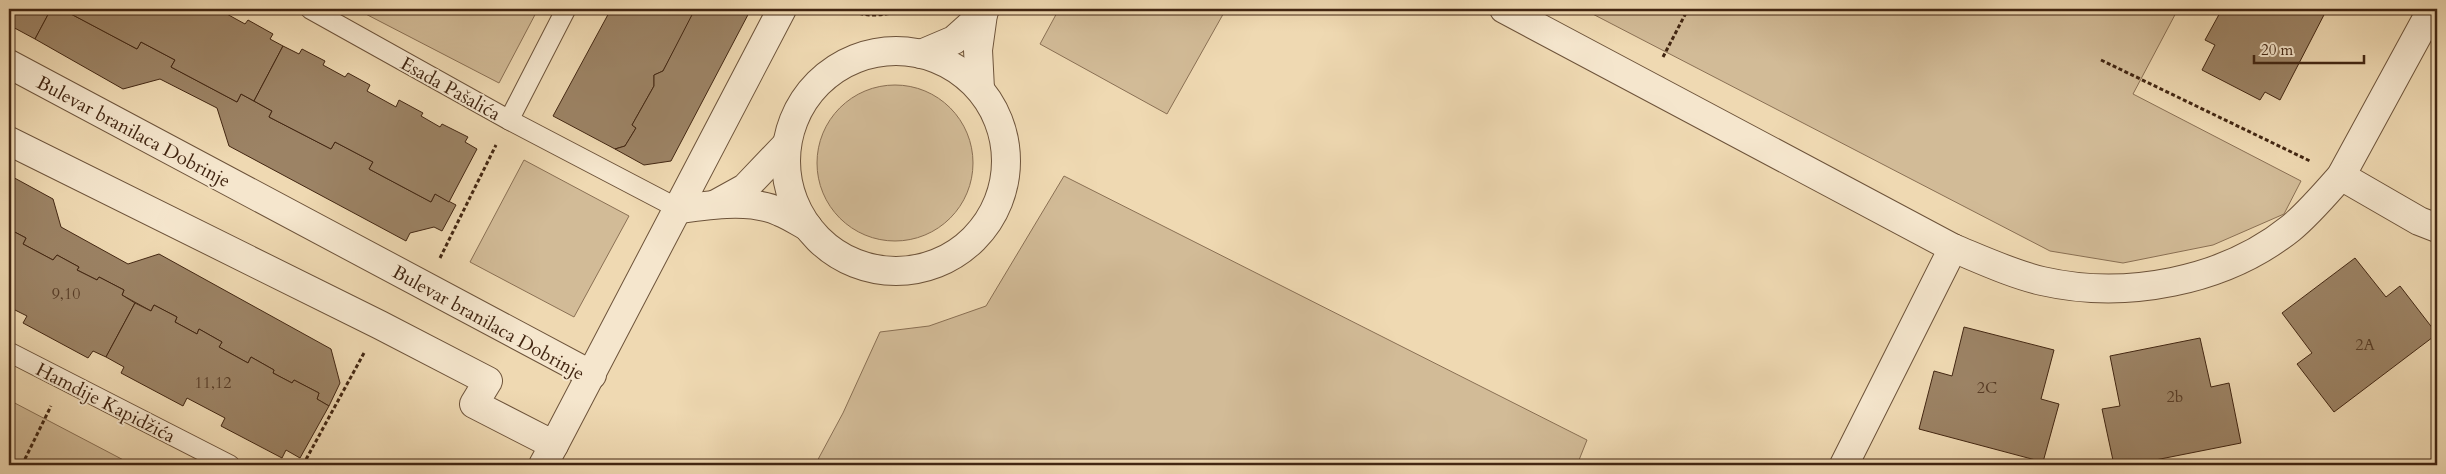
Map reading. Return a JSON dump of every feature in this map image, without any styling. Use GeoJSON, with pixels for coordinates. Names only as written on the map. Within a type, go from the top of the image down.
{"type":"FeatureCollection","features":[{"type":"Feature","properties":{"kind":"street"},"geometry":{"type":"LineString","coordinates":[[592,374],[782,9]]}},
{"type":"Feature","properties":{"kind":"street"},"geometry":{"type":"LineString","coordinates":[[1504,9],[1953,248],[2019,275],[2085,288],[2142,286],[2203,275],[2259,248],[2290,228],[2321,199],[2341,176],[2432,9]]}},
{"type":"Feature","properties":{"kind":"street"},"geometry":{"type":"LineString","coordinates":[[921,54],[954,40],[984,11]]}},
{"type":"Feature","properties":{"kind":"street"},"geometry":{"type":"LineString","coordinates":[[980,89],[978,50],[984,11]]}},
{"type":"Feature","properties":{"kind":"street"},"geometry":{"type":"LineString","coordinates":[[891,51],[921,54],[953,67],[980,89],[1000,122],[1006,152],[1005,182],[995,211],[978,235],[955,254],[928,266],[899,271],[870,268],[842,257],[824,244],[808,227],[797,208],[789,188],[786,166],[787,144],[800,109],[812,90],[834,70],[861,57],[891,51]]}},
{"type":"Feature","properties":{"kind":"street","name":"Bulevar branilaca Dobrinje"},"geometry":{"type":"LineString","coordinates":[[9,64],[592,374],[548,455],[474,404],[488,381],[380,325],[9,141]]}},
{"type":"Feature","properties":{"kind":"street"},"geometry":{"type":"LineString","coordinates":[[715,205],[746,188],[787,144]]}},
{"type":"Feature","properties":{"kind":"street"},"geometry":{"type":"LineString","coordinates":[[2341,176],[2419,221],[2437,228]]}},
{"type":"Feature","properties":{"kind":"street"},"geometry":{"type":"LineString","coordinates":[[679,209],[715,205],[754,205],[779,211],[808,227]]}},
{"type":"Feature","properties":{"kind":"street"},"geometry":{"type":"LineString","coordinates":[[1844,465],[1953,248]]}},
{"type":"Feature","properties":{"kind":"lane","name":"Esada Pašalića"},"geometry":{"type":"LineString","coordinates":[[310,9],[509,120],[566,9]]}},
{"type":"Feature","properties":{"kind":"lane"},"geometry":{"type":"LineString","coordinates":[[509,120],[679,209]]}},
{"type":"Feature","properties":{"kind":"lane","name":"Hamdije Kapidžića"},"geometry":{"type":"LineString","coordinates":[[9,352],[230,465]]}},
{"type":"Feature","properties":{"kind":"path"},"geometry":{"type":"LineString","coordinates":[[847,9],[858,14],[890,14],[905,9]]}},
{"type":"Feature","properties":{"kind":"path"},"geometry":{"type":"LineString","coordinates":[[1646,86],[1688,9]]}},
{"type":"Feature","properties":{"kind":"path"},"geometry":{"type":"LineString","coordinates":[[2101,60],[2341,176]]}},
{"type":"Feature","properties":{"kind":"path"},"geometry":{"type":"LineString","coordinates":[[22,465],[63,381]]}},
{"type":"Feature","properties":{"kind":"shaded area"},"geometry":{"type":"Polygon","coordinates":[[[356,9],[538,9],[499,83],[356,9]]]}},
{"type":"Feature","properties":{"kind":"shaded area"},"geometry":{"type":"Polygon","coordinates":[[[1059,9],[1226,9],[1167,114],[1040,44],[1059,9]]]}},
{"type":"Feature","properties":{"kind":"shaded area"},"geometry":{"type":"Polygon","coordinates":[[[1583,9],[2178,9],[2133,94],[2301,181],[2284,214],[2213,245],[2123,263],[2050,251],[1583,9]]]}},
{"type":"Feature","properties":{"kind":"shaded area"},"geometry":{"type":"Polygon","coordinates":[[[895,85],[925,91],[938,98],[950,108],[960,120],[967,133],[973,163],[967,193],[960,206],[950,218],[938,228],[925,235],[895,241],[865,235],[852,228],[840,218],[830,206],[823,193],[817,163],[823,133],[830,120],[840,108],[852,98],[865,91],[895,85]]]}},
{"type":"Feature","properties":{"kind":"shaded area"},"geometry":{"type":"Polygon","coordinates":[[[524,160],[629,216],[574,317],[470,262],[524,160]]]}},
{"type":"Feature","properties":{"kind":"shaded area"},"geometry":{"type":"Polygon","coordinates":[[[1064,176],[1587,440],[1577,465],[815,465],[843,413],[880,332],[929,326],[986,306],[1064,176]]]}},
{"type":"Feature","properties":{"kind":"shaded area"},"geometry":{"type":"Polygon","coordinates":[[[9,400],[133,465],[9,465],[9,400]]]}},
{"type":"Feature","properties":{"kind":"building"},"geometry":{"type":"Polygon","coordinates":[[[9,9],[51,9],[35,39],[9,25],[9,9]]]}},
{"type":"Feature","properties":{"kind":"building"},"geometry":{"type":"Polygon","coordinates":[[[51,9],[74,9],[71,14],[137,49],[141,42],[175,60],[171,67],[237,102],[241,94],[272,111],[269,117],[331,149],[335,142],[373,162],[369,169],[431,202],[435,194],[456,205],[442,231],[434,227],[410,233],[406,241],[229,146],[217,108],[160,79],[123,89],[35,39],[51,9]]]}},
{"type":"Feature","properties":{"kind":"building"},"geometry":{"type":"Polygon","coordinates":[[[74,9],[224,9],[227,10],[225,13],[245,24],[248,20],[273,34],[270,39],[283,46],[254,101],[241,94],[237,102],[171,67],[175,60],[141,42],[137,49],[71,14],[74,9]]]}},
{"type":"Feature","properties":{"kind":"building"},"geometry":{"type":"Polygon","coordinates":[[[611,9],[695,9],[663,71],[654,75],[654,86],[632,125],[636,128],[625,146],[615,149],[553,116],[611,9]]]}},
{"type":"Feature","properties":{"kind":"building"},"geometry":{"type":"Polygon","coordinates":[[[695,9],[751,9],[671,161],[644,165],[615,149],[625,146],[636,128],[632,125],[654,86],[654,75],[663,71],[695,9]]]}},
{"type":"Feature","properties":{"kind":"building"},"geometry":{"type":"Polygon","coordinates":[[[2222,9],[2327,9],[2280,100],[2265,92],[2260,100],[2202,70],[2215,45],[2205,40],[2222,9]]]}},
{"type":"Feature","properties":{"kind":"building"},"geometry":{"type":"Polygon","coordinates":[[[283,46],[299,54],[302,49],[325,61],[323,65],[345,77],[348,73],[370,85],[367,91],[396,107],[399,100],[423,113],[421,116],[440,127],[442,124],[468,137],[465,142],[477,149],[449,202],[435,194],[431,202],[369,169],[373,162],[335,142],[331,149],[269,117],[272,111],[254,101],[283,46]]]}},
{"type":"Feature","properties":{"kind":"building"},"geometry":{"type":"Polygon","coordinates":[[[9,175],[53,199],[61,227],[128,264],[159,254],[331,349],[340,383],[329,406],[317,399],[319,393],[294,380],[292,383],[273,373],[274,370],[251,357],[248,363],[219,347],[222,342],[199,329],[197,334],[175,322],[177,317],[154,305],[151,311],[122,295],[124,290],[99,277],[97,280],[77,270],[79,267],[57,255],[53,260],[23,244],[26,238],[9,229],[9,175]]]}},
{"type":"Feature","properties":{"kind":"building"},"geometry":{"type":"Polygon","coordinates":[[[9,229],[26,238],[23,244],[53,260],[57,255],[79,267],[77,270],[97,280],[99,277],[124,290],[122,295],[135,303],[106,357],[93,351],[88,358],[23,323],[27,316],[9,307],[9,229]]]}},
{"type":"Feature","properties":{"kind":"building"},"geometry":{"type":"Polygon","coordinates":[[[2355,258],[2386,297],[2400,286],[2437,334],[2334,412],[2297,364],[2312,353],[2282,313],[2355,258]]]}},
{"type":"Feature","properties":{"kind":"building"},"geometry":{"type":"Polygon","coordinates":[[[135,303],[151,311],[154,305],[177,317],[175,322],[197,334],[199,329],[222,342],[219,347],[248,363],[251,357],[274,370],[273,373],[292,383],[294,380],[319,393],[317,399],[329,406],[300,458],[286,450],[282,458],[221,426],[225,418],[187,398],[183,406],[121,373],[124,367],[106,357],[135,303]]]}},
{"type":"Feature","properties":{"kind":"building"},"geometry":{"type":"Polygon","coordinates":[[[1964,327],[2054,350],[2041,399],[2059,404],[2043,462],[1919,429],[1934,371],[1952,376],[1964,327]]]}},
{"type":"Feature","properties":{"kind":"building"},"geometry":{"type":"Polygon","coordinates":[[[2200,338],[2211,387],[2229,383],[2241,443],[2130,465],[2114,465],[2102,409],[2120,406],[2110,356],[2200,338]]]}}]}
